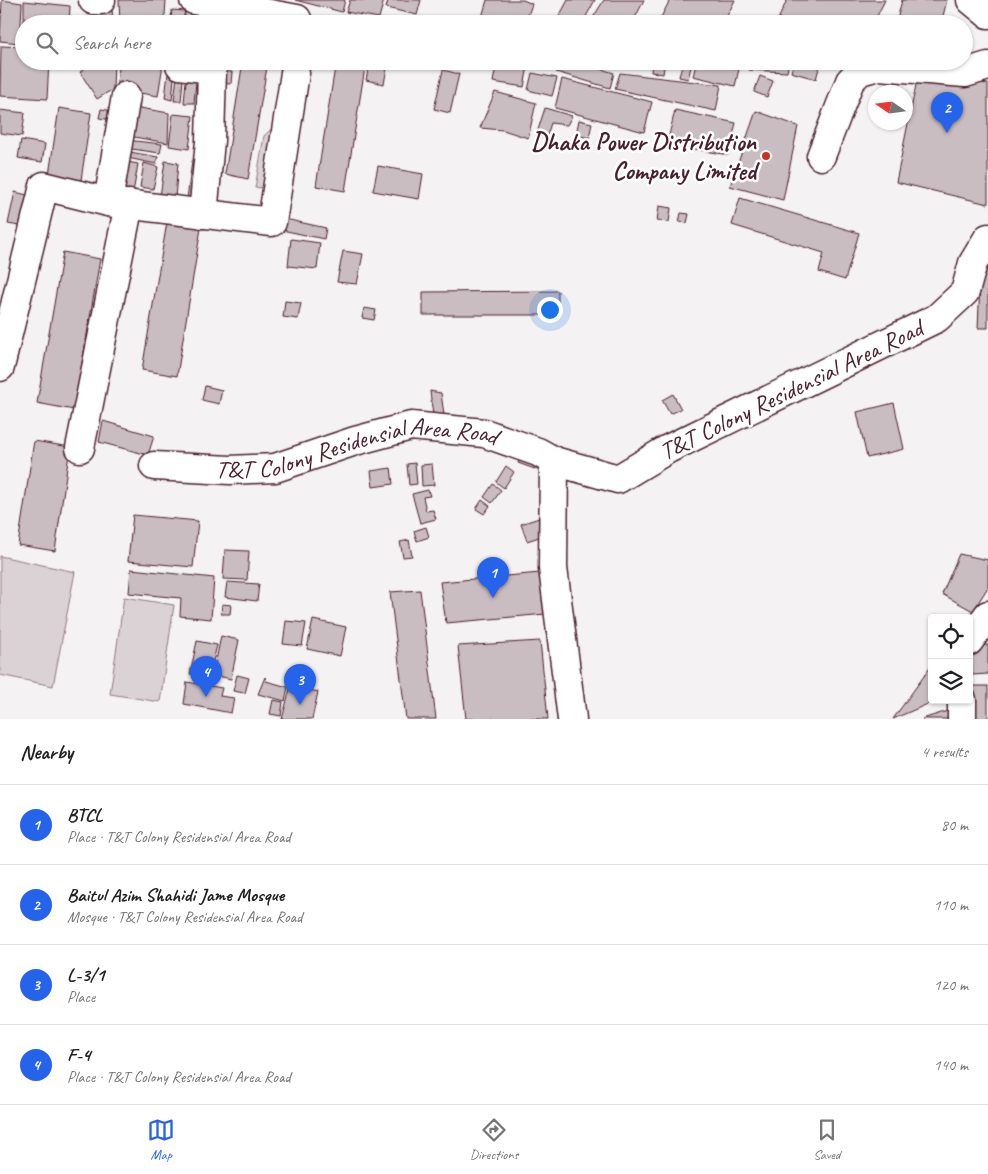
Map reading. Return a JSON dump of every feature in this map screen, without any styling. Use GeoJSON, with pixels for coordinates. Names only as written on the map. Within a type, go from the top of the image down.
{"type":"FeatureCollection","features":[{"type":"Feature","properties":{"kind":"street"},"geometry":{"type":"LineString","coordinates":[[93,0],[101,0]]}},
{"type":"Feature","properties":{"kind":"street"},"geometry":{"type":"LineString","coordinates":[[194,0],[275,15]]}},
{"type":"Feature","properties":{"kind":"street"},"geometry":{"type":"LineString","coordinates":[[971,0],[988,14]]}},
{"type":"Feature","properties":{"kind":"street"},"geometry":{"type":"LineString","coordinates":[[928,70],[965,73],[988,66]]}},
{"type":"Feature","properties":{"kind":"street"},"geometry":{"type":"LineString","coordinates":[[203,214],[210,141],[212,70]]}},
{"type":"Feature","properties":{"kind":"street"},"geometry":{"type":"LineString","coordinates":[[821,156],[850,81],[860,71],[864,70]]}},
{"type":"Feature","properties":{"kind":"street"},"geometry":{"type":"LineString","coordinates":[[0,367],[44,186],[118,203],[272,222],[295,73]]}},
{"type":"Feature","properties":{"kind":"street"},"geometry":{"type":"LineString","coordinates":[[80,448],[118,203],[126,96]]}},
{"type":"Feature","properties":{"kind":"street","name":"T&T Colony Residensial Area Road"},"geometry":{"type":"LineString","coordinates":[[154,466],[230,470],[276,468],[355,440],[410,426],[484,433],[538,452],[554,460],[618,479],[668,449],[937,318],[964,292],[974,263],[988,238]]}},
{"type":"Feature","properties":{"kind":"street"},"geometry":{"type":"LineString","coordinates":[[554,460],[553,568],[572,719]]}},
{"type":"Feature","properties":{"kind":"street"},"geometry":{"type":"LineString","coordinates":[[973,636],[988,615]]}},
{"type":"Feature","properties":{"kind":"street"},"geometry":{"type":"LineString","coordinates":[[962,704],[962,719]]}},
{"type":"Feature","properties":{"kind":"shaded area"},"geometry":{"type":"Polygon","coordinates":[[[281,120],[267,187],[255,188],[264,136],[281,120]]]}},
{"type":"Feature","properties":{"kind":"shaded area"},"geometry":{"type":"Polygon","coordinates":[[[0,556],[75,572],[53,686],[0,675],[0,556]]]}},
{"type":"Feature","properties":{"kind":"shaded area"},"geometry":{"type":"Polygon","coordinates":[[[124,597],[174,605],[160,702],[110,694],[124,597]]]}},
{"type":"Feature","properties":{"kind":"building"},"geometry":{"type":"Polygon","coordinates":[[[2,0],[22,3],[21,15],[15,15],[15,42],[0,41],[2,0]]]}},
{"type":"Feature","properties":{"kind":"building"},"geometry":{"type":"Polygon","coordinates":[[[119,0],[166,0],[165,15],[120,15],[119,0]]]}},
{"type":"Feature","properties":{"kind":"building"},"geometry":{"type":"Polygon","coordinates":[[[295,0],[345,0],[342,12],[295,0]]]}},
{"type":"Feature","properties":{"kind":"building"},"geometry":{"type":"Polygon","coordinates":[[[350,0],[384,0],[380,15],[362,15],[346,12],[350,0]]]}},
{"type":"Feature","properties":{"kind":"building"},"geometry":{"type":"Polygon","coordinates":[[[388,0],[421,0],[417,15],[386,8],[388,0]]]}},
{"type":"Feature","properties":{"kind":"building"},"geometry":{"type":"Polygon","coordinates":[[[487,0],[523,0],[532,4],[528,15],[483,15],[487,0]]]}},
{"type":"Feature","properties":{"kind":"building"},"geometry":{"type":"Polygon","coordinates":[[[568,0],[595,0],[587,15],[560,15],[568,0]]]}},
{"type":"Feature","properties":{"kind":"building"},"geometry":{"type":"Polygon","coordinates":[[[604,0],[644,0],[636,15],[595,15],[604,0]]]}},
{"type":"Feature","properties":{"kind":"building"},"geometry":{"type":"Polygon","coordinates":[[[670,0],[735,0],[728,15],[662,15],[670,0]]]}},
{"type":"Feature","properties":{"kind":"building"},"geometry":{"type":"Polygon","coordinates":[[[787,0],[885,0],[878,15],[780,15],[787,0]]]}},
{"type":"Feature","properties":{"kind":"building"},"geometry":{"type":"Polygon","coordinates":[[[902,0],[947,0],[943,15],[898,15],[902,0]]]}},
{"type":"Feature","properties":{"kind":"building"},"geometry":{"type":"Polygon","coordinates":[[[24,1],[70,6],[70,15],[24,15],[24,1]]]}},
{"type":"Feature","properties":{"kind":"building"},"geometry":{"type":"Polygon","coordinates":[[[112,8],[112,15],[94,15],[112,8]]]}},
{"type":"Feature","properties":{"kind":"building"},"geometry":{"type":"Polygon","coordinates":[[[172,10],[185,11],[184,15],[171,15],[172,10]]]}},
{"type":"Feature","properties":{"kind":"building"},"geometry":{"type":"Polygon","coordinates":[[[185,11],[204,15],[185,15],[185,11]]]}},
{"type":"Feature","properties":{"kind":"building"},"geometry":{"type":"Polygon","coordinates":[[[1,46],[15,47],[15,70],[49,70],[47,99],[0,96],[1,46]]]}},
{"type":"Feature","properties":{"kind":"building"},"geometry":{"type":"Polygon","coordinates":[[[83,70],[114,70],[113,89],[97,99],[80,72],[83,70]]]}},
{"type":"Feature","properties":{"kind":"building"},"geometry":{"type":"Polygon","coordinates":[[[119,70],[162,70],[158,96],[116,89],[119,70]]]}},
{"type":"Feature","properties":{"kind":"building"},"geometry":{"type":"Polygon","coordinates":[[[168,70],[175,70],[172,100],[165,98],[168,70]]]}},
{"type":"Feature","properties":{"kind":"building"},"geometry":{"type":"Polygon","coordinates":[[[178,70],[184,70],[181,101],[174,101],[178,70]]]}},
{"type":"Feature","properties":{"kind":"building"},"geometry":{"type":"Polygon","coordinates":[[[187,70],[197,71],[194,103],[184,103],[187,70]]]}},
{"type":"Feature","properties":{"kind":"building"},"geometry":{"type":"Polygon","coordinates":[[[242,70],[266,70],[248,179],[225,174],[242,70]]]}},
{"type":"Feature","properties":{"kind":"building"},"geometry":{"type":"Polygon","coordinates":[[[335,70],[365,70],[345,191],[316,186],[335,70]]]}},
{"type":"Feature","properties":{"kind":"building"},"geometry":{"type":"Polygon","coordinates":[[[368,70],[387,70],[384,84],[366,80],[368,70]]]}},
{"type":"Feature","properties":{"kind":"building"},"geometry":{"type":"Polygon","coordinates":[[[443,70],[459,74],[450,113],[434,109],[443,70]]]}},
{"type":"Feature","properties":{"kind":"building"},"geometry":{"type":"Polygon","coordinates":[[[495,70],[527,70],[524,87],[493,82],[495,70]]]}},
{"type":"Feature","properties":{"kind":"building"},"geometry":{"type":"Polygon","coordinates":[[[557,70],[604,70],[614,73],[610,88],[556,72],[557,70]]]}},
{"type":"Feature","properties":{"kind":"building"},"geometry":{"type":"Polygon","coordinates":[[[651,70],[664,70],[663,74],[651,72],[651,70]]]}},
{"type":"Feature","properties":{"kind":"building"},"geometry":{"type":"Polygon","coordinates":[[[681,70],[690,70],[688,79],[679,77],[681,70]]]}},
{"type":"Feature","properties":{"kind":"building"},"geometry":{"type":"Polygon","coordinates":[[[695,70],[739,70],[735,86],[693,76],[695,70]]]}},
{"type":"Feature","properties":{"kind":"building"},"geometry":{"type":"Polygon","coordinates":[[[749,70],[787,70],[787,72],[749,70]]]}},
{"type":"Feature","properties":{"kind":"building"},"geometry":{"type":"Polygon","coordinates":[[[792,70],[818,70],[816,79],[791,72],[792,70]]]}},
{"type":"Feature","properties":{"kind":"building"},"geometry":{"type":"Polygon","coordinates":[[[215,71],[232,72],[231,84],[213,83],[215,71]]]}},
{"type":"Feature","properties":{"kind":"building"},"geometry":{"type":"Polygon","coordinates":[[[532,73],[557,78],[552,96],[528,90],[532,73]]]}},
{"type":"Feature","properties":{"kind":"building"},"geometry":{"type":"Polygon","coordinates":[[[620,73],[721,85],[716,111],[615,89],[620,73]]]}},
{"type":"Feature","properties":{"kind":"building"},"geometry":{"type":"Polygon","coordinates":[[[918,75],[988,84],[988,204],[896,182],[907,130],[913,130],[913,99],[918,75]]]}},
{"type":"Feature","properties":{"kind":"building"},"geometry":{"type":"Polygon","coordinates":[[[760,76],[773,81],[767,97],[754,92],[760,76]]]}},
{"type":"Feature","properties":{"kind":"building"},"geometry":{"type":"Polygon","coordinates":[[[562,79],[652,102],[644,132],[555,108],[562,79]]]}},
{"type":"Feature","properties":{"kind":"building"},"geometry":{"type":"Polygon","coordinates":[[[495,92],[536,103],[528,138],[503,130],[480,128],[495,92]]]}},
{"type":"Feature","properties":{"kind":"building"},"geometry":{"type":"Polygon","coordinates":[[[128,106],[169,113],[168,143],[123,135],[128,106]]]}},
{"type":"Feature","properties":{"kind":"building"},"geometry":{"type":"Polygon","coordinates":[[[59,108],[91,113],[81,180],[49,175],[59,108]]]}},
{"type":"Feature","properties":{"kind":"building"},"geometry":{"type":"Polygon","coordinates":[[[545,108],[572,116],[567,125],[551,123],[546,139],[536,136],[545,108]]]}},
{"type":"Feature","properties":{"kind":"building"},"geometry":{"type":"Polygon","coordinates":[[[101,109],[115,111],[113,120],[99,118],[101,109]]]}},
{"type":"Feature","properties":{"kind":"building"},"geometry":{"type":"Polygon","coordinates":[[[0,110],[25,113],[22,136],[0,133],[0,110]]]}},
{"type":"Feature","properties":{"kind":"building"},"geometry":{"type":"Polygon","coordinates":[[[675,110],[736,123],[728,155],[667,144],[675,110]]]}},
{"type":"Feature","properties":{"kind":"building","name":"Dhaka Power Distribution Company Limited"},"geometry":{"type":"Polygon","coordinates":[[[756,111],[798,126],[783,200],[730,186],[756,111]]]}},
{"type":"Feature","properties":{"kind":"building"},"geometry":{"type":"Polygon","coordinates":[[[173,114],[193,116],[189,149],[169,146],[173,114]]]}},
{"type":"Feature","properties":{"kind":"building"},"geometry":{"type":"Polygon","coordinates":[[[579,120],[592,123],[589,138],[576,135],[579,120]]]}},
{"type":"Feature","properties":{"kind":"building"},"geometry":{"type":"Polygon","coordinates":[[[21,140],[45,144],[42,162],[18,158],[21,140]]]}},
{"type":"Feature","properties":{"kind":"building"},"geometry":{"type":"Polygon","coordinates":[[[126,140],[162,144],[160,153],[125,148],[126,140]]]}},
{"type":"Feature","properties":{"kind":"building"},"geometry":{"type":"Polygon","coordinates":[[[124,151],[158,157],[156,164],[123,157],[124,151]]]}},
{"type":"Feature","properties":{"kind":"building"},"geometry":{"type":"Polygon","coordinates":[[[122,161],[138,164],[133,193],[117,191],[122,161]]]}},
{"type":"Feature","properties":{"kind":"building"},"geometry":{"type":"Polygon","coordinates":[[[165,161],[178,163],[175,198],[160,197],[165,161]]]}},
{"type":"Feature","properties":{"kind":"building"},"geometry":{"type":"Polygon","coordinates":[[[192,161],[203,161],[198,200],[187,199],[192,161]]]}},
{"type":"Feature","properties":{"kind":"building"},"geometry":{"type":"Polygon","coordinates":[[[144,163],[158,167],[153,189],[140,187],[144,163]]]}},
{"type":"Feature","properties":{"kind":"building"},"geometry":{"type":"Polygon","coordinates":[[[378,166],[423,174],[419,199],[373,191],[378,166]]]}},
{"type":"Feature","properties":{"kind":"building"},"geometry":{"type":"Polygon","coordinates":[[[15,192],[31,196],[25,227],[8,224],[15,192]]]}},
{"type":"Feature","properties":{"kind":"building"},"geometry":{"type":"Polygon","coordinates":[[[740,198],[859,233],[845,280],[819,272],[824,253],[732,225],[740,198]]]}},
{"type":"Feature","properties":{"kind":"building"},"geometry":{"type":"Polygon","coordinates":[[[659,206],[671,208],[669,222],[657,221],[659,206]]]}},
{"type":"Feature","properties":{"kind":"building"},"geometry":{"type":"Polygon","coordinates":[[[681,213],[689,214],[687,223],[679,222],[681,213]]]}},
{"type":"Feature","properties":{"kind":"building"},"geometry":{"type":"Polygon","coordinates":[[[285,219],[326,228],[324,239],[282,230],[285,219]]]}},
{"type":"Feature","properties":{"kind":"building"},"geometry":{"type":"Polygon","coordinates":[[[167,222],[201,228],[177,376],[142,370],[167,222]]]}},
{"type":"Feature","properties":{"kind":"building"},"geometry":{"type":"Polygon","coordinates":[[[291,239],[320,243],[317,269],[288,266],[291,239]]]}},
{"type":"Feature","properties":{"kind":"building"},"geometry":{"type":"Polygon","coordinates":[[[343,251],[363,254],[357,284],[337,282],[343,251]]]}},
{"type":"Feature","properties":{"kind":"building"},"geometry":{"type":"Polygon","coordinates":[[[63,252],[100,259],[74,410],[37,403],[63,252]]]}},
{"type":"Feature","properties":{"kind":"building"},"geometry":{"type":"Polygon","coordinates":[[[981,262],[988,262],[988,328],[978,328],[981,262]]]}},
{"type":"Feature","properties":{"kind":"building"},"geometry":{"type":"Polygon","coordinates":[[[558,291],[558,315],[423,315],[423,292],[558,291]]]}},
{"type":"Feature","properties":{"kind":"building"},"geometry":{"type":"Polygon","coordinates":[[[285,301],[301,303],[298,319],[283,317],[285,301]]]}},
{"type":"Feature","properties":{"kind":"building"},"geometry":{"type":"Polygon","coordinates":[[[364,308],[376,310],[374,320],[362,318],[364,308]]]}},
{"type":"Feature","properties":{"kind":"building"},"geometry":{"type":"Polygon","coordinates":[[[205,386],[222,390],[219,404],[202,400],[205,386]]]}},
{"type":"Feature","properties":{"kind":"building"},"geometry":{"type":"Polygon","coordinates":[[[430,391],[441,393],[444,415],[433,416],[430,391]]]}},
{"type":"Feature","properties":{"kind":"building"},"geometry":{"type":"Polygon","coordinates":[[[673,394],[681,409],[670,414],[662,400],[673,394]]]}},
{"type":"Feature","properties":{"kind":"building"},"geometry":{"type":"Polygon","coordinates":[[[894,403],[904,449],[867,458],[857,412],[894,403]]]}},
{"type":"Feature","properties":{"kind":"building"},"geometry":{"type":"Polygon","coordinates":[[[103,421],[154,436],[148,455],[99,442],[103,421]]]}},
{"type":"Feature","properties":{"kind":"building"},"geometry":{"type":"Polygon","coordinates":[[[34,441],[70,447],[55,551],[18,545],[34,441]]]}},
{"type":"Feature","properties":{"kind":"building"},"geometry":{"type":"Polygon","coordinates":[[[522,453],[546,473],[518,463],[522,453]]]}},
{"type":"Feature","properties":{"kind":"building"},"geometry":{"type":"Polygon","coordinates":[[[415,463],[417,484],[409,485],[407,464],[415,463]]]}},
{"type":"Feature","properties":{"kind":"building"},"geometry":{"type":"Polygon","coordinates":[[[432,464],[434,485],[422,486],[421,465],[432,464]]]}},
{"type":"Feature","properties":{"kind":"building"},"geometry":{"type":"Polygon","coordinates":[[[506,466],[514,472],[504,488],[496,482],[506,466]]]}},
{"type":"Feature","properties":{"kind":"building"},"geometry":{"type":"Polygon","coordinates":[[[391,468],[393,484],[373,487],[371,471],[391,468]]]}},
{"type":"Feature","properties":{"kind":"building"},"geometry":{"type":"Polygon","coordinates":[[[493,484],[501,490],[492,503],[484,497],[493,484]]]}},
{"type":"Feature","properties":{"kind":"building"},"geometry":{"type":"Polygon","coordinates":[[[428,490],[430,496],[423,497],[426,511],[433,510],[436,519],[420,523],[412,494],[428,490]]]}},
{"type":"Feature","properties":{"kind":"building"},"geometry":{"type":"Polygon","coordinates":[[[482,500],[490,506],[484,514],[476,509],[482,500]]]}},
{"type":"Feature","properties":{"kind":"building"},"geometry":{"type":"Polygon","coordinates":[[[133,515],[198,521],[193,567],[128,561],[133,515]]]}},
{"type":"Feature","properties":{"kind":"building"},"geometry":{"type":"Polygon","coordinates":[[[539,518],[545,535],[527,541],[521,524],[539,518]]]}},
{"type":"Feature","properties":{"kind":"building"},"geometry":{"type":"Polygon","coordinates":[[[426,527],[429,537],[417,541],[414,531],[426,527]]]}},
{"type":"Feature","properties":{"kind":"building"},"geometry":{"type":"Polygon","coordinates":[[[409,540],[412,556],[403,557],[400,542],[409,540]]]}},
{"type":"Feature","properties":{"kind":"building"},"geometry":{"type":"Polygon","coordinates":[[[225,550],[249,551],[247,580],[223,579],[225,550]]]}},
{"type":"Feature","properties":{"kind":"building"},"geometry":{"type":"Polygon","coordinates":[[[959,554],[988,560],[988,587],[973,611],[942,594],[959,554]]]}},
{"type":"Feature","properties":{"kind":"building"},"geometry":{"type":"Polygon","coordinates":[[[131,569],[214,578],[211,619],[180,616],[181,598],[129,593],[131,569]]]}},
{"type":"Feature","properties":{"kind":"building"},"geometry":{"type":"Polygon","coordinates":[[[540,573],[546,614],[446,623],[440,582],[540,573]]]}},
{"type":"Feature","properties":{"kind":"building"},"geometry":{"type":"Polygon","coordinates":[[[227,582],[259,584],[257,601],[225,597],[227,582]]]}},
{"type":"Feature","properties":{"kind":"building"},"geometry":{"type":"Polygon","coordinates":[[[420,590],[436,719],[406,719],[390,592],[420,590]]]}},
{"type":"Feature","properties":{"kind":"building"},"geometry":{"type":"Polygon","coordinates":[[[222,604],[231,605],[230,614],[221,614],[222,604]]]}},
{"type":"Feature","properties":{"kind":"building"},"geometry":{"type":"Polygon","coordinates":[[[313,620],[346,627],[340,656],[307,649],[313,620]]]}},
{"type":"Feature","properties":{"kind":"building"},"geometry":{"type":"Polygon","coordinates":[[[286,621],[306,623],[302,646],[283,644],[286,621]]]}},
{"type":"Feature","properties":{"kind":"building"},"geometry":{"type":"Polygon","coordinates":[[[221,636],[239,640],[231,679],[213,675],[221,636]]]}},
{"type":"Feature","properties":{"kind":"building"},"geometry":{"type":"Polygon","coordinates":[[[197,641],[217,645],[209,678],[190,674],[197,641]]]}},
{"type":"Feature","properties":{"kind":"building"},"geometry":{"type":"Polygon","coordinates":[[[540,641],[548,719],[466,719],[458,646],[540,641]]]}},
{"type":"Feature","properties":{"kind":"building"},"geometry":{"type":"Polygon","coordinates":[[[988,645],[988,674],[973,675],[973,646],[988,645]]]}},
{"type":"Feature","properties":{"kind":"building"},"geometry":{"type":"Polygon","coordinates":[[[928,671],[928,704],[893,719],[928,671]]]}},
{"type":"Feature","properties":{"kind":"building"},"geometry":{"type":"Polygon","coordinates":[[[237,675],[249,678],[245,693],[233,691],[237,675]]]}},
{"type":"Feature","properties":{"kind":"building"},"geometry":{"type":"Polygon","coordinates":[[[265,677],[266,681],[288,687],[285,701],[258,694],[265,677]]]}},
{"type":"Feature","properties":{"kind":"building"},"geometry":{"type":"Polygon","coordinates":[[[187,682],[222,688],[220,696],[234,698],[231,713],[184,704],[187,682]]]}},
{"type":"Feature","properties":{"kind":"building"},"geometry":{"type":"Polygon","coordinates":[[[291,685],[318,692],[312,719],[282,719],[291,685]]]}},
{"type":"Feature","properties":{"kind":"building"},"geometry":{"type":"Polygon","coordinates":[[[973,686],[988,686],[988,719],[969,719],[969,704],[973,704],[973,686]]]}},
{"type":"Feature","properties":{"kind":"building"},"geometry":{"type":"Polygon","coordinates":[[[273,700],[283,702],[281,716],[270,714],[273,700]]]}},
{"type":"Feature","properties":{"kind":"building"},"geometry":{"type":"Polygon","coordinates":[[[951,710],[954,719],[922,719],[951,710]]]}},
{"type":"Feature","properties":{"kind":"place","name":"Baitul Azim Shahidi Jame Mosque"},"geometry":{"type":"Point","coordinates":[947,133]}},
{"type":"Feature","properties":{"kind":"place","name":"Dhaka Power Distribution Company Limited"},"geometry":{"type":"Point","coordinates":[766,156]}},
{"type":"Feature","properties":{"kind":"place","name":"BTCL"},"geometry":{"type":"Point","coordinates":[493,598]}},
{"type":"Feature","properties":{"kind":"place","name":"F-4"},"geometry":{"type":"Point","coordinates":[206,697]}},
{"type":"Feature","properties":{"kind":"place","name":"L-3/1"},"geometry":{"type":"Point","coordinates":[300,705]}}]}
